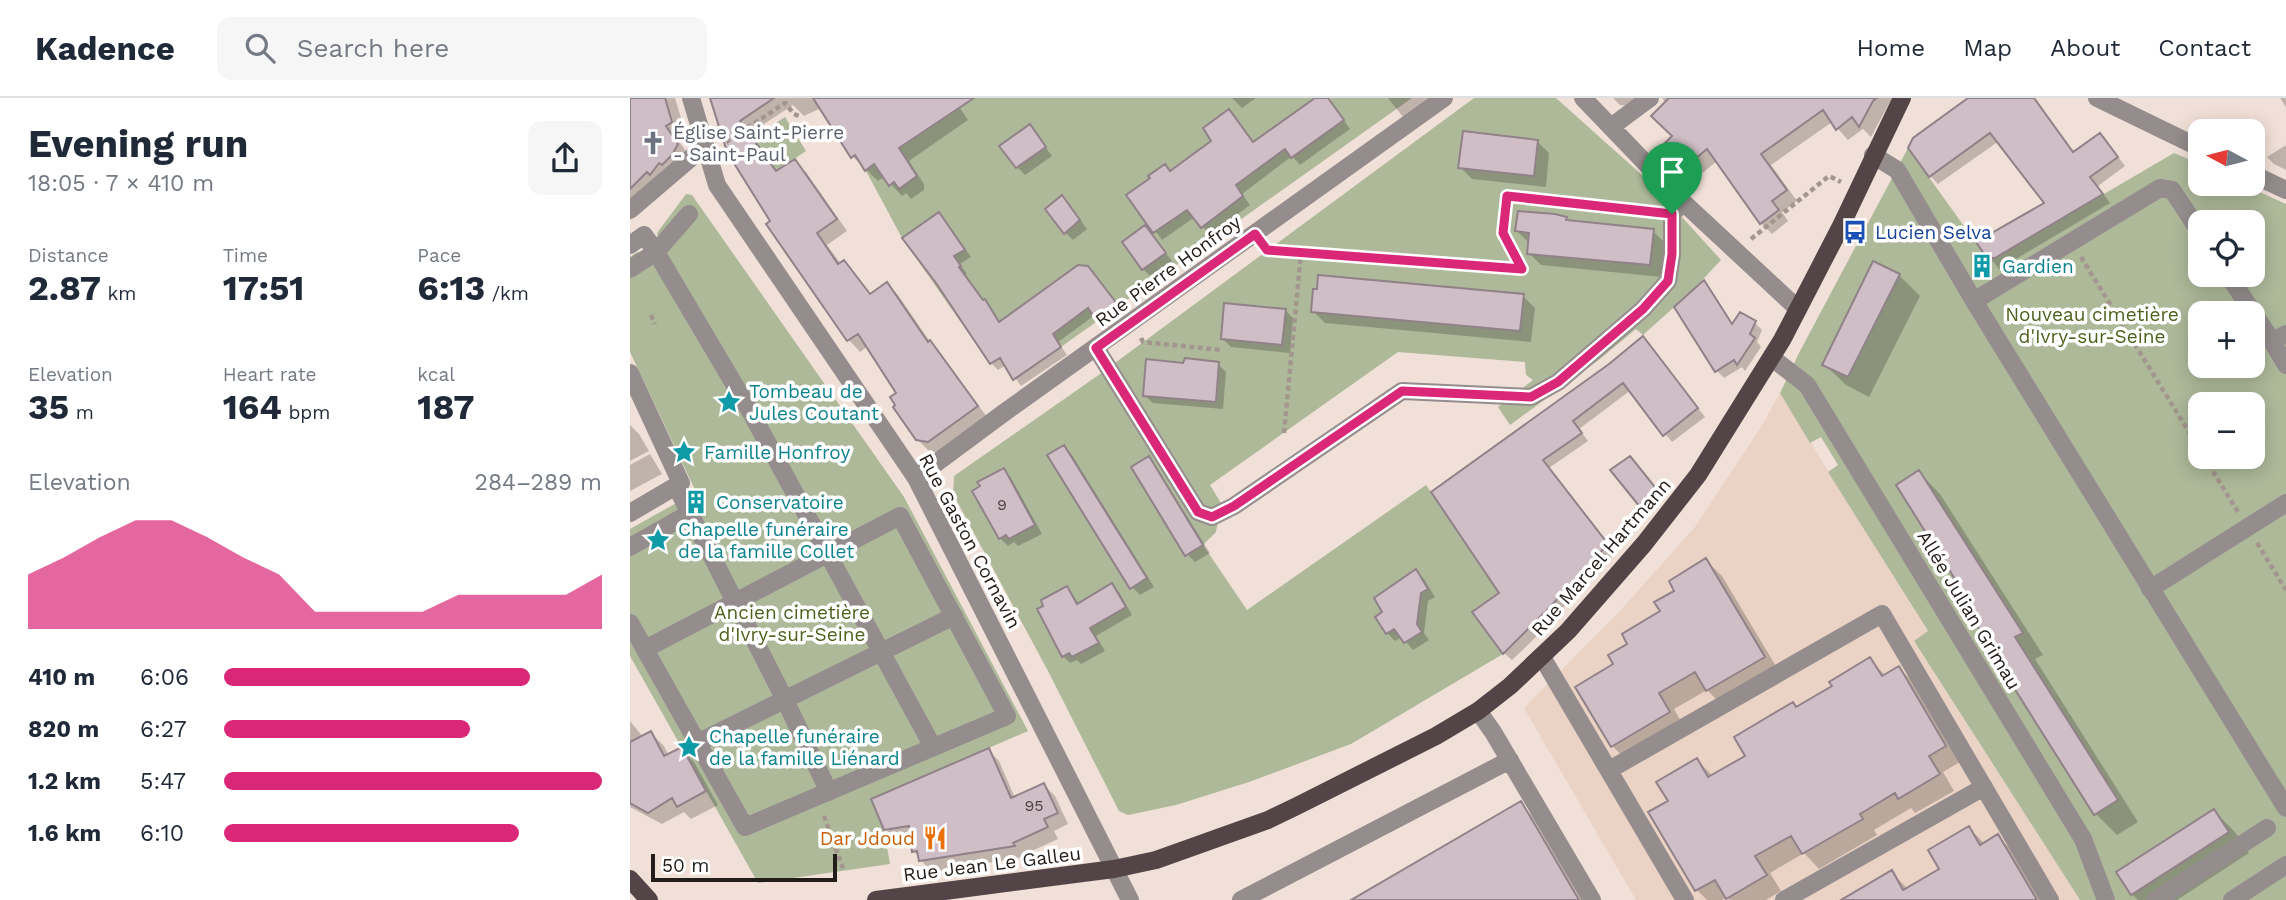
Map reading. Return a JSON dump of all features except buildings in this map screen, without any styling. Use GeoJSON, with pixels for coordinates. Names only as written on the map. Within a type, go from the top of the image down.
{"type":"FeatureCollection","features":[{"type":"Feature","properties":{"kind":"main road","name":"Rue Marcel Hartmann"},"geometry":{"type":"LineString","coordinates":[[1114,869],[1156,860],[1268,820],[1416,747],[1478,711],[1542,657],[1644,544],[1698,475],[1772,358],[1840,228],[1902,98]]}},
{"type":"Feature","properties":{"kind":"main road","name":"Rue Jean Le Galleu"},"geometry":{"type":"LineString","coordinates":[[877,900],[1114,869]]}},
{"type":"Feature","properties":{"kind":"main road"},"geometry":{"type":"LineString","coordinates":[[630,879],[649,900]]}},
{"type":"Feature","properties":{"kind":"street","name":"Rue Gaston Cornavin"},"geometry":{"type":"LineString","coordinates":[[691,98],[717,185],[916,478],[1130,900]]}},
{"type":"Feature","properties":{"kind":"street","name":"Rue Pierre Honfroy"},"geometry":{"type":"LineString","coordinates":[[916,478],[1444,98]]}},
{"type":"Feature","properties":{"kind":"street"},"geometry":{"type":"LineString","coordinates":[[1583,98],[1611,127],[1678,208],[1737,251],[1798,309]]}},
{"type":"Feature","properties":{"kind":"street"},"geometry":{"type":"LineString","coordinates":[[1611,127],[1650,98]]}},
{"type":"Feature","properties":{"kind":"street"},"geometry":{"type":"LineString","coordinates":[[2097,98],[2188,142]]}},
{"type":"Feature","properties":{"kind":"street"},"geometry":{"type":"LineString","coordinates":[[630,211],[706,150]]}},
{"type":"Feature","properties":{"kind":"street"},"geometry":{"type":"LineString","coordinates":[[1873,155],[1897,170],[1974,301],[2286,808]]}},
{"type":"Feature","properties":{"kind":"street"},"geometry":{"type":"LineString","coordinates":[[2265,180],[2286,190]]}},
{"type":"Feature","properties":{"kind":"street"},"geometry":{"type":"LineString","coordinates":[[1974,301],[2161,188],[2172,190],[2188,214]]}},
{"type":"Feature","properties":{"kind":"street"},"geometry":{"type":"LineString","coordinates":[[1096,348],[1198,512],[1212,517],[1234,506],[1402,391],[1531,397],[1558,382],[1643,309],[1668,281],[1678,208]]}},
{"type":"Feature","properties":{"kind":"street"},"geometry":{"type":"LineString","coordinates":[[630,270],[689,214]]}},
{"type":"Feature","properties":{"kind":"street"},"geometry":{"type":"LineString","coordinates":[[630,246],[644,236],[653,249],[750,411],[933,747]]}},
{"type":"Feature","properties":{"kind":"street"},"geometry":{"type":"LineString","coordinates":[[2238,287],[2279,338],[2286,365]]}},
{"type":"Feature","properties":{"kind":"street","name":"Allée Julian Grimau"},"geometry":{"type":"LineString","coordinates":[[1772,358],[1807,385],[2083,839],[2106,900]]}},
{"type":"Feature","properties":{"kind":"street"},"geometry":{"type":"LineString","coordinates":[[630,373],[681,483],[630,513]]}},
{"type":"Feature","properties":{"kind":"street"},"geometry":{"type":"LineString","coordinates":[[676,486],[785,700],[823,794]]}},
{"type":"Feature","properties":{"kind":"street"},"geometry":{"type":"LineString","coordinates":[[2150,589],[2286,503]]}},
{"type":"Feature","properties":{"kind":"street"},"geometry":{"type":"LineString","coordinates":[[630,547],[690,513]]}},
{"type":"Feature","properties":{"kind":"street"},"geometry":{"type":"LineString","coordinates":[[630,623],[745,827],[1007,716],[900,516],[645,649]]}},
{"type":"Feature","properties":{"kind":"street"},"geometry":{"type":"LineString","coordinates":[[1609,769],[1882,614],[2050,900]]}},
{"type":"Feature","properties":{"kind":"street"},"geometry":{"type":"LineString","coordinates":[[697,743],[954,615]]}},
{"type":"Feature","properties":{"kind":"street"},"geometry":{"type":"LineString","coordinates":[[1542,657],[1685,900]]}},
{"type":"Feature","properties":{"kind":"street"},"geometry":{"type":"LineString","coordinates":[[1478,711],[1592,900]]}},
{"type":"Feature","properties":{"kind":"street"},"geometry":{"type":"LineString","coordinates":[[1241,900],[1510,760]]}},
{"type":"Feature","properties":{"kind":"street"},"geometry":{"type":"LineString","coordinates":[[1784,900],[1984,787]]}},
{"type":"Feature","properties":{"kind":"street"},"geometry":{"type":"LineString","coordinates":[[2156,900],[2267,828]]}},
{"type":"Feature","properties":{"kind":"street"},"geometry":{"type":"LineString","coordinates":[[2232,900],[2283,874]]}},
{"type":"Feature","properties":{"kind":"path"},"geometry":{"type":"LineString","coordinates":[[706,150],[785,103],[794,114],[801,117]]}},
{"type":"Feature","properties":{"kind":"path"},"geometry":{"type":"LineString","coordinates":[[1737,251],[1829,176],[1857,190]]}},
{"type":"Feature","properties":{"kind":"path"},"geometry":{"type":"LineString","coordinates":[[1255,234],[1267,250],[1522,269],[1503,233],[1507,196],[1678,208]]}},
{"type":"Feature","properties":{"kind":"path"},"geometry":{"type":"LineString","coordinates":[[2072,242],[2188,430]]}},
{"type":"Feature","properties":{"kind":"path"},"geometry":{"type":"LineString","coordinates":[[1284,433],[1301,253]]}},
{"type":"Feature","properties":{"kind":"path"},"geometry":{"type":"LineString","coordinates":[[651,315],[655,324]]}},
{"type":"Feature","properties":{"kind":"path"},"geometry":{"type":"LineString","coordinates":[[1132,323],[1143,342],[1222,350]]}},
{"type":"Feature","properties":{"kind":"path"},"geometry":{"type":"LineString","coordinates":[[2211,469],[2286,590]]}},
{"type":"Feature","properties":{"kind":"path"},"geometry":{"type":"LineString","coordinates":[[823,794],[844,871]]}},
{"type":"Feature","properties":{"kind":"shaded area"},"geometry":{"type":"Polygon","coordinates":[[[1780,393],[1928,632],[1914,642],[2080,900],[1636,900],[1524,708],[1618,613],[1695,527],[1761,427],[1780,393]]]}},
{"type":"Feature","properties":{"kind":"green space"},"geometry":{"type":"Polygon","coordinates":[[[815,98],[1412,98],[1013,381],[1000,358],[990,364],[902,238],[866,171],[828,121],[815,98]]]}},
{"type":"Feature","properties":{"kind":"green space"},"geometry":{"type":"Polygon","coordinates":[[[1474,98],[1556,98],[1652,184],[1721,260],[1692,291],[1643,335],[1636,329],[1510,425],[1498,407],[1533,380],[1526,375],[1525,362],[1398,352],[1210,485],[1221,503],[1216,532],[1203,545],[1247,610],[1426,485],[1499,593],[1472,612],[1503,654],[1351,744],[1249,782],[1176,805],[1128,815],[1119,811],[953,494],[954,476],[1100,374],[1474,98]]]}},
{"type":"Feature","properties":{"kind":"green space"},"geometry":{"type":"Polygon","coordinates":[[[785,117],[806,151],[776,171],[752,139],[785,117]]]}},
{"type":"Feature","properties":{"kind":"green space","name":"Nouveau cimetière d'Ivry-sur-Seine"},"geometry":{"type":"Polygon","coordinates":[[[1908,148],[1989,261],[2174,153],[2188,159],[2188,196],[2265,194],[2286,204],[2286,900],[2080,900],[1914,641],[1928,631],[1828,472],[1838,465],[1821,437],[1810,443],[1780,393],[1908,148]]]}},
{"type":"Feature","properties":{"kind":"green space","name":"Ancien cimetière d'Ivry-sur-Seine"},"geometry":{"type":"Polygon","coordinates":[[[686,194],[692,195],[904,497],[1028,731],[871,799],[884,830],[890,864],[758,883],[630,656],[630,529],[696,492],[630,352],[630,257],[637,252],[643,253],[658,239],[657,233],[686,194]]]}},
{"type":"Feature","properties":{"kind":"place","name":"Église Saint-Pierre - Saint-Paul"},"geometry":{"type":"Point","coordinates":[653,143]}},
{"type":"Feature","properties":{"kind":"place","name":"Lucien Selva"},"geometry":{"type":"Point","coordinates":[1855,232]}},
{"type":"Feature","properties":{"kind":"place","name":"Gardien"},"geometry":{"type":"Point","coordinates":[1982,266]}},
{"type":"Feature","properties":{"kind":"place","name":"Tombeau de Jules Coutant"},"geometry":{"type":"Point","coordinates":[729,402]}},
{"type":"Feature","properties":{"kind":"place","name":"Famille Honfroy"},"geometry":{"type":"Point","coordinates":[684,452]}},
{"type":"Feature","properties":{"kind":"place","name":"Conservatoire"},"geometry":{"type":"Point","coordinates":[696,502]}},
{"type":"Feature","properties":{"kind":"place","name":"Chapelle funéraire de la famille Collet"},"geometry":{"type":"Point","coordinates":[658,540]}},
{"type":"Feature","properties":{"kind":"place","name":"Chapelle funéraire de la famille Liénard"},"geometry":{"type":"Point","coordinates":[689,747]}},
{"type":"Feature","properties":{"kind":"place","name":"Dar Jdoud"},"geometry":{"type":"Point","coordinates":[935,838]}},
{"type":"Feature","properties":{"kind":"route"},"geometry":{"type":"LineString","coordinates":[[1507,196],[1672,214],[1672,254],[1668,281],[1643,309],[1558,382],[1531,397],[1402,391],[1234,506],[1212,517],[1198,512],[1096,348],[1255,234],[1267,250],[1522,269],[1503,233],[1507,196]]}}]}
